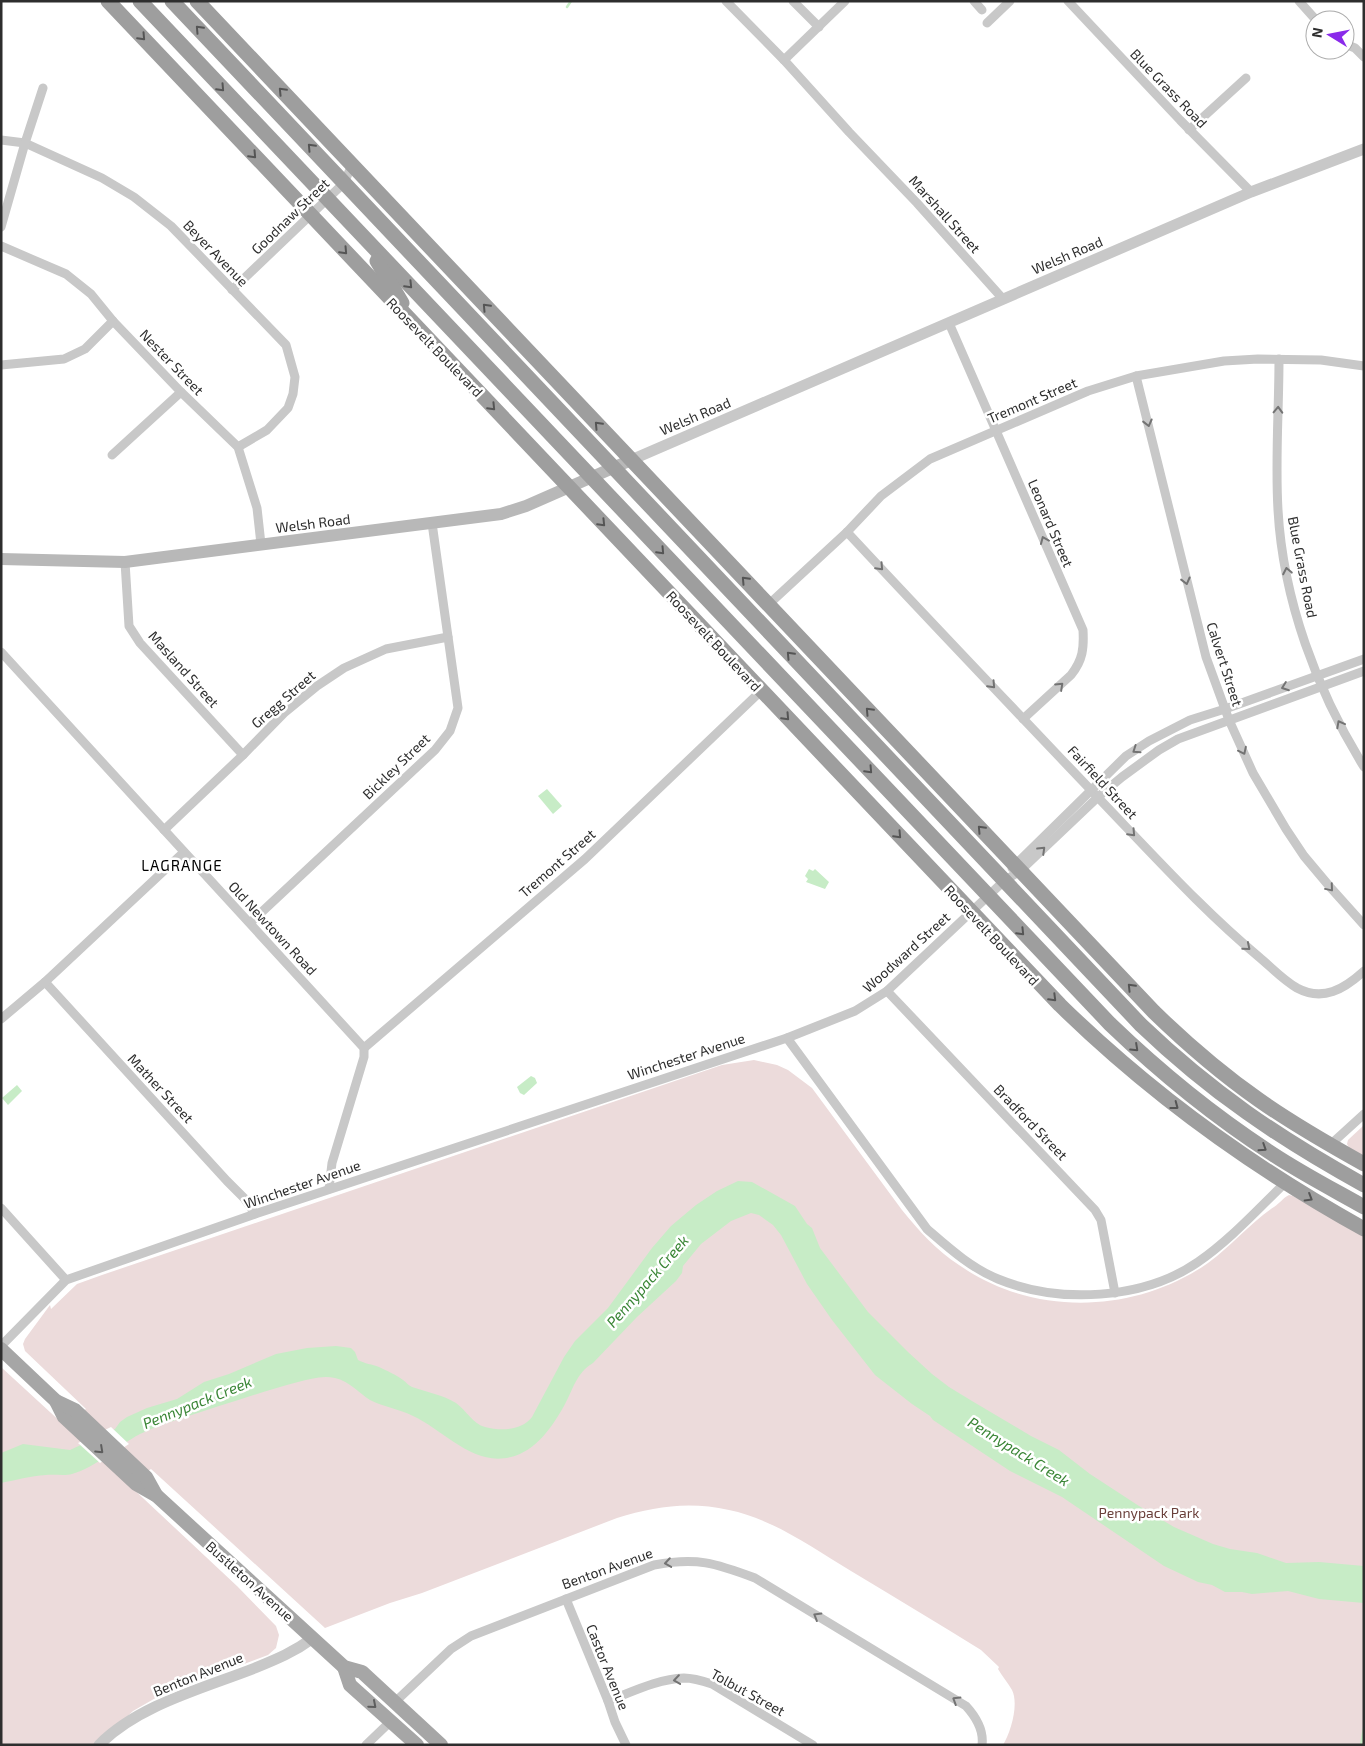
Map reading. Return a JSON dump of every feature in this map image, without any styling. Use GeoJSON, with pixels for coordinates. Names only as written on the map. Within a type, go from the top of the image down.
{"type":"FeatureCollection","features":[{"type":"Feature","properties":{"kind":"highway","name":"Roosevelt Boulevard"},"geometry":{"type":"LineString","coordinates":[[108,1],[1060,1005],[1112,1054],[1168,1101],[1207,1130],[1285,1183],[1364,1229]]}},
{"type":"Feature","properties":{"kind":"highway","name":"Roosevelt Boulevard"},"geometry":{"type":"LineString","coordinates":[[140,1],[1110,1024],[1180,1087],[1230,1126],[1276,1157],[1364,1207]]}},
{"type":"Feature","properties":{"kind":"highway"},"geometry":{"type":"LineString","coordinates":[[172,1],[1004,881],[1158,1041],[1211,1087],[1248,1115],[1306,1153],[1364,1185]]}},
{"type":"Feature","properties":{"kind":"highway"},"geometry":{"type":"LineString","coordinates":[[197,1],[1154,1012],[1204,1058],[1240,1087],[1284,1117],[1364,1164]]}},
{"type":"Feature","properties":{"kind":"highway"},"geometry":{"type":"LineString","coordinates":[[364,238],[415,326]]}},
{"type":"Feature","properties":{"kind":"highway"},"geometry":{"type":"LineString","coordinates":[[430,248],[472,318]]}},
{"type":"Feature","properties":{"kind":"highway"},"geometry":{"type":"LineString","coordinates":[[1158,1041],[1240,1087]]}},
{"type":"Feature","properties":{"kind":"main road","name":"Welsh Road"},"geometry":{"type":"LineString","coordinates":[[1,559],[125,562],[512,511],[631,460]]}},
{"type":"Feature","properties":{"kind":"main road","name":"Bustleton Avenue"},"geometry":{"type":"LineString","coordinates":[[1,1347],[69,1414],[344,1667],[362,1672],[441,1745]]}},
{"type":"Feature","properties":{"kind":"main road","name":"Bustleton Avenue"},"geometry":{"type":"LineString","coordinates":[[344,1667],[350,1685],[417,1745]]}},
{"type":"Feature","properties":{"kind":"street"},"geometry":{"type":"LineString","coordinates":[[726,1],[784,60],[845,1]]}},
{"type":"Feature","properties":{"kind":"street"},"geometry":{"type":"LineString","coordinates":[[793,1],[819,27]]}},
{"type":"Feature","properties":{"kind":"street"},"geometry":{"type":"LineString","coordinates":[[974,1],[982,10]]}},
{"type":"Feature","properties":{"kind":"street"},"geometry":{"type":"LineString","coordinates":[[987,23],[1010,1]]}},
{"type":"Feature","properties":{"kind":"street","name":"Blue Grass Road"},"geometry":{"type":"LineString","coordinates":[[1068,1],[1189,130],[1251,192]]}},
{"type":"Feature","properties":{"kind":"street"},"geometry":{"type":"LineString","coordinates":[[1355,48],[1364,57]]}},
{"type":"Feature","properties":{"kind":"street","name":"Marshall Street"},"geometry":{"type":"LineString","coordinates":[[784,60],[1003,298]]}},
{"type":"Feature","properties":{"kind":"street"},"geometry":{"type":"LineString","coordinates":[[1189,130],[1246,78]]}},
{"type":"Feature","properties":{"kind":"street"},"geometry":{"type":"LineString","coordinates":[[1,227],[42,88]]}},
{"type":"Feature","properties":{"kind":"street","name":"Beyer Avenue"},"geometry":{"type":"LineString","coordinates":[[1,140],[25,143],[102,178],[134,197],[171,226],[286,345],[295,377],[293,394],[288,408],[267,430],[238,447]]}},
{"type":"Feature","properties":{"kind":"street","name":"Welsh Road"},"geometry":{"type":"LineString","coordinates":[[631,460],[1251,192],[1364,149]]}},
{"type":"Feature","properties":{"kind":"street","name":"Goodnaw Street"},"geometry":{"type":"LineString","coordinates":[[232,290],[344,183],[352,165]]}},
{"type":"Feature","properties":{"kind":"street","name":"Goodnaw Street"},"geometry":{"type":"LineString","coordinates":[[344,183],[363,176]]}},
{"type":"Feature","properties":{"kind":"street","name":"Nester Street"},"geometry":{"type":"LineString","coordinates":[[1,246],[66,274],[91,294],[113,321],[238,447],[257,508],[261,544]]}},
{"type":"Feature","properties":{"kind":"street"},"geometry":{"type":"LineString","coordinates":[[1,365],[64,359],[85,349],[113,321]]}},
{"type":"Feature","properties":{"kind":"street","name":"Leonard Street"},"geometry":{"type":"LineString","coordinates":[[949,323],[1083,630],[1084,646],[1082,657],[1072,675],[1023,718]]}},
{"type":"Feature","properties":{"kind":"street","name":"Blue Grass Road"},"geometry":{"type":"LineString","coordinates":[[1279,359],[1277,472],[1278,513],[1282,548],[1297,619],[1321,686],[1350,744],[1364,767]]}},
{"type":"Feature","properties":{"kind":"street","name":"Tremont Street"},"geometry":{"type":"LineString","coordinates":[[768,605],[847,532],[881,496],[930,459],[1088,391],[1136,376],[1224,361],[1321,360],[1364,366]]}},
{"type":"Feature","properties":{"kind":"street","name":"Calvert Street"},"geometry":{"type":"LineString","coordinates":[[1136,376],[1203,647],[1212,677],[1229,720],[1253,772],[1304,856],[1364,925]]}},
{"type":"Feature","properties":{"kind":"street"},"geometry":{"type":"LineString","coordinates":[[112,455],[182,392]]}},
{"type":"Feature","properties":{"kind":"street","name":"Bickley Street"},"geometry":{"type":"LineString","coordinates":[[250,922],[435,750],[450,730],[458,708],[432,522]]}},
{"type":"Feature","properties":{"kind":"street","name":"Fairfield Street"},"geometry":{"type":"LineString","coordinates":[[847,532],[1172,875],[1236,938],[1297,988],[1322,994],[1335,992],[1349,985],[1364,971]]}},
{"type":"Feature","properties":{"kind":"street","name":"Masland Street"},"geometry":{"type":"LineString","coordinates":[[125,562],[129,626],[140,643],[243,755]]}},
{"type":"Feature","properties":{"kind":"street","name":"Gregg Street"},"geometry":{"type":"LineString","coordinates":[[164,830],[284,713],[317,686],[344,668],[386,649],[448,637]]}},
{"type":"Feature","properties":{"kind":"street","name":"Old Newtown Road"},"geometry":{"type":"LineString","coordinates":[[1,652],[364,1048]]}},
{"type":"Feature","properties":{"kind":"street","name":"Woodward Street"},"geometry":{"type":"LineString","coordinates":[[787,1038],[855,1011],[887,991],[1095,794],[1126,756],[1149,741],[1190,720],[1364,659]]}},
{"type":"Feature","properties":{"kind":"street","name":"Woodward Street"},"geometry":{"type":"LineString","coordinates":[[1095,794],[1178,739],[1364,671]]}},
{"type":"Feature","properties":{"kind":"street","name":"Tremont Street"},"geometry":{"type":"LineString","coordinates":[[364,1048],[586,859],[761,691]]}},
{"type":"Feature","properties":{"kind":"street"},"geometry":{"type":"LineString","coordinates":[[1,1019],[45,982],[184,852]]}},
{"type":"Feature","properties":{"kind":"street","name":"Mather Street"},"geometry":{"type":"LineString","coordinates":[[45,982],[244,1198],[255,1214]]}},
{"type":"Feature","properties":{"kind":"street","name":"Bradford Street"},"geometry":{"type":"LineString","coordinates":[[887,991],[1095,1210],[1102,1220],[1115,1293]]}},
{"type":"Feature","properties":{"kind":"street"},"geometry":{"type":"LineString","coordinates":[[787,1038],[927,1229],[974,1267],[998,1279],[1027,1288],[1056,1294],[1088,1296],[1138,1289],[1160,1282],[1198,1262],[1226,1239],[1285,1183]]}},
{"type":"Feature","properties":{"kind":"street","name":"Winchester Avenue"},"geometry":{"type":"LineString","coordinates":[[1,1347],[66,1280],[255,1214],[787,1038]]}},
{"type":"Feature","properties":{"kind":"street"},"geometry":{"type":"LineString","coordinates":[[330,1190],[332,1163],[364,1057],[364,1048]]}},
{"type":"Feature","properties":{"kind":"street"},"geometry":{"type":"LineString","coordinates":[[1330,1145],[1364,1114]]}},
{"type":"Feature","properties":{"kind":"street"},"geometry":{"type":"LineString","coordinates":[[1,1208],[66,1280]]}},
{"type":"Feature","properties":{"kind":"street","name":"Benton Avenue"},"geometry":{"type":"LineString","coordinates":[[395,1702],[451,1649],[470,1636],[654,1565],[697,1561],[722,1566],[754,1578],[966,1706],[975,1715],[981,1729],[982,1742]]}},
{"type":"Feature","properties":{"kind":"street","name":"Castor Avenue"},"geometry":{"type":"LineString","coordinates":[[566,1598],[626,1745]]}},
{"type":"Feature","properties":{"kind":"street","name":"Benton Avenue"},"geometry":{"type":"LineString","coordinates":[[99,1745],[128,1720],[164,1703],[291,1653],[313,1638]]}},
{"type":"Feature","properties":{"kind":"street","name":"Tolbut Street"},"geometry":{"type":"LineString","coordinates":[[608,1701],[656,1683],[683,1678],[697,1680],[712,1684],[814,1745]]}},
{"type":"Feature","properties":{"kind":"street"},"geometry":{"type":"LineString","coordinates":[[366,1745],[391,1721]]}},
{"type":"Feature","properties":{"kind":"green space","name":"Pennypack Park"},"geometry":{"type":"Polygon","coordinates":[[[754,1060],[777,1065],[788,1070],[812,1088],[902,1210],[935,1247],[959,1265],[988,1282],[1019,1294],[1051,1301],[1084,1303],[1117,1300],[1149,1292],[1179,1280],[1208,1263],[1289,1195],[1364,1235],[1364,1745],[1003,1745],[1013,1718],[1014,1696],[998,1669],[999,1667],[981,1650],[792,1535],[745,1514],[715,1507],[673,1506],[645,1510],[617,1518],[325,1628],[151,1469],[128,1484],[237,1586],[276,1626],[279,1635],[276,1648],[268,1655],[159,1696],[133,1711],[97,1745],[1,1745],[1,1367],[63,1424],[86,1409],[25,1351],[23,1344],[25,1339],[50,1305],[51,1309],[77,1284],[102,1275],[722,1065],[754,1060]]]}},
{"type":"Feature","properties":{"kind":"green space"},"geometry":{"type":"Polygon","coordinates":[[[1364,1125],[1364,1156],[1349,1148],[1347,1144],[1348,1140],[1364,1125]]]}},
{"type":"Feature","properties":{"kind":"water"},"geometry":{"type":"Polygon","coordinates":[[[547,789],[562,806],[553,814],[538,796],[547,789]]]}},
{"type":"Feature","properties":{"kind":"water"},"geometry":{"type":"Polygon","coordinates":[[[809,869],[813,871],[815,869],[829,882],[825,889],[806,882],[808,879],[805,876],[809,869]]]}},
{"type":"Feature","properties":{"kind":"water"},"geometry":{"type":"Polygon","coordinates":[[[531,1076],[535,1078],[537,1083],[524,1095],[520,1093],[517,1087],[531,1076]]]}},
{"type":"Feature","properties":{"kind":"water"},"geometry":{"type":"Polygon","coordinates":[[[17,1085],[22,1091],[8,1105],[2,1098],[17,1085]]]}},
{"type":"Feature","properties":{"kind":"water","name":"Pennypack Creek"},"geometry":{"type":"Polygon","coordinates":[[[738,1181],[752,1182],[795,1206],[807,1224],[812,1228],[820,1248],[868,1312],[908,1352],[949,1387],[1031,1436],[1059,1450],[1090,1474],[1174,1527],[1213,1544],[1257,1553],[1286,1563],[1319,1562],[1364,1566],[1364,1603],[1319,1599],[1288,1591],[1252,1594],[1225,1592],[1212,1585],[1198,1582],[1164,1566],[1062,1497],[1010,1471],[933,1420],[875,1375],[832,1320],[807,1284],[781,1235],[773,1225],[759,1215],[751,1213],[731,1221],[701,1244],[683,1266],[682,1273],[676,1281],[587,1367],[576,1382],[549,1430],[536,1444],[520,1454],[497,1459],[471,1452],[425,1422],[370,1400],[345,1382],[335,1378],[321,1377],[268,1391],[159,1426],[140,1434],[90,1466],[72,1474],[29,1477],[1,1483],[1,1453],[23,1444],[70,1450],[115,1429],[127,1417],[147,1408],[177,1399],[204,1382],[229,1374],[276,1354],[307,1348],[336,1346],[351,1348],[358,1360],[392,1373],[412,1387],[451,1400],[460,1406],[473,1420],[485,1427],[510,1429],[522,1425],[532,1417],[564,1357],[575,1341],[608,1308],[652,1248],[671,1226],[696,1205],[717,1191],[738,1181]]]}},
{"type":"Feature","properties":{"kind":"pier"},"geometry":{"type":"Polygon","coordinates":[[[111,1427],[129,1444],[100,1463],[78,1443],[111,1427]]]}},
{"type":"Feature","properties":{"kind":"waterway"},"geometry":{"type":"LineString","coordinates":[[567,7],[571,1]]}},
{"type":"Feature","properties":{"kind":"waterway"},"geometry":{"type":"LineString","coordinates":[[1361,1745],[1364,1728]]}},
{"type":"Feature","properties":{"kind":"district","name":"LAGRANGE"},"geometry":{"type":"Point","coordinates":[182,865]}}]}
